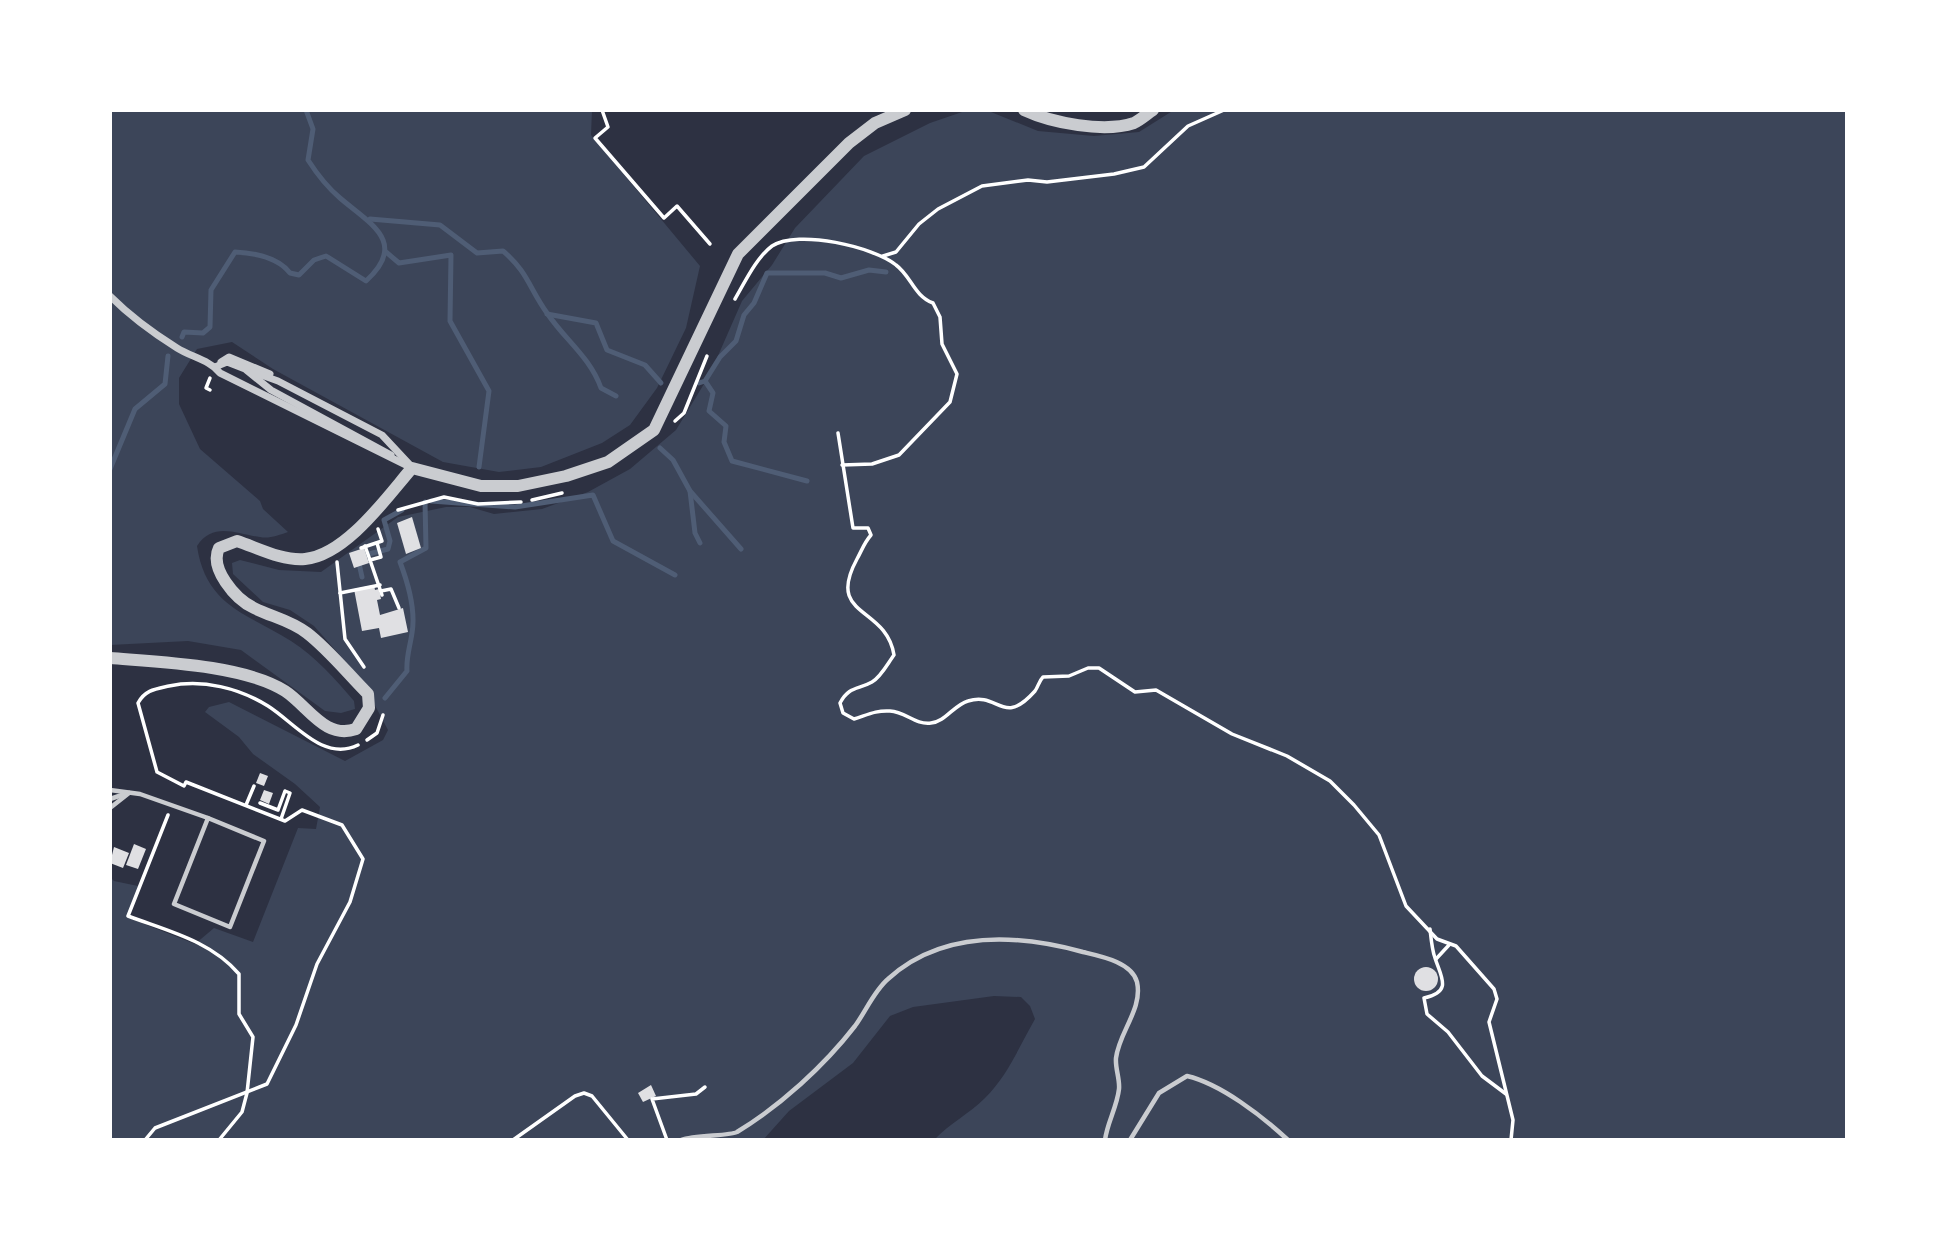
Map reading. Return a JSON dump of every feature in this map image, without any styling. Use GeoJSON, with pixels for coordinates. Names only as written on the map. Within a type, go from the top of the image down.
{"type":"FeatureCollection","features":[{"type":"Feature","properties":{"kind":"street"},"geometry":{"type":"LineString","coordinates":[[110,296],[128,313],[213,371],[412,468],[481,486],[518,486],[566,476],[608,462],[654,430],[738,254],[849,143],[875,123],[905,110]]}},
{"type":"Feature","properties":{"kind":"street"},"geometry":{"type":"LineString","coordinates":[[1024,110],[1044,119],[1087,127],[1134,123],[1153,110]]}},
{"type":"Feature","properties":{"kind":"street"},"geometry":{"type":"LineString","coordinates":[[213,371],[229,357],[254,366],[382,435],[412,468]]}},
{"type":"Feature","properties":{"kind":"street"},"geometry":{"type":"LineString","coordinates":[[213,371],[227,362],[278,381]]}},
{"type":"Feature","properties":{"kind":"street"},"geometry":{"type":"LineString","coordinates":[[245,369],[271,390],[372,442],[412,468]]}},
{"type":"Feature","properties":{"kind":"street"},"geometry":{"type":"LineString","coordinates":[[110,658],[256,677],[285,691],[328,728],[346,733],[356,729],[369,708],[368,694],[310,636],[290,621],[251,607],[219,573],[216,555],[219,548],[237,541],[285,558],[307,559],[335,549],[360,526],[412,468]]}},
{"type":"Feature","properties":{"kind":"lane"},"geometry":{"type":"LineString","coordinates":[[110,792],[129,792],[208,818],[264,841],[230,927],[174,904],[208,818]]}},
{"type":"Feature","properties":{"kind":"lane"},"geometry":{"type":"LineString","coordinates":[[110,799],[129,792]]}},
{"type":"Feature","properties":{"kind":"lane"},"geometry":{"type":"LineString","coordinates":[[110,808],[129,792]]}},
{"type":"Feature","properties":{"kind":"lane"},"geometry":{"type":"LineString","coordinates":[[681,1140],[698,1134],[734,1134],[775,1104],[822,1064],[854,1028],[886,981],[906,964],[956,942],[993,940],[1056,944],[1108,958],[1131,972],[1137,981],[1135,1008],[1116,1057],[1119,1087],[1114,1118],[1105,1140]]}},
{"type":"Feature","properties":{"kind":"lane"},"geometry":{"type":"LineString","coordinates":[[1130,1140],[1159,1093],[1187,1076],[1204,1080],[1224,1091],[1287,1140]]}},
{"type":"Feature","properties":{"kind":"path"},"geometry":{"type":"LineString","coordinates":[[602,110],[608,127],[595,138],[664,218],[677,206],[710,244]]}},
{"type":"Feature","properties":{"kind":"path"},"geometry":{"type":"LineString","coordinates":[[883,256],[896,252],[919,224],[938,209],[982,186],[1028,180],[1047,182],[1114,174],[1144,167],[1188,126],[1224,110]]}},
{"type":"Feature","properties":{"kind":"path"},"geometry":{"type":"LineString","coordinates":[[733,302],[764,253],[785,241],[813,240],[883,256],[905,273],[925,300],[933,303],[940,317],[942,344],[957,374],[950,401],[900,455],[872,464],[842,465]]}},
{"type":"Feature","properties":{"kind":"path"},"geometry":{"type":"LineString","coordinates":[[674,422],[684,412],[708,355]]}},
{"type":"Feature","properties":{"kind":"path"},"geometry":{"type":"LineString","coordinates":[[210,390],[205,388],[213,371]]}},
{"type":"Feature","properties":{"kind":"path"},"geometry":{"type":"LineString","coordinates":[[838,433],[844,481],[851,500],[853,528],[868,528],[871,535],[847,577],[845,588],[862,614],[873,619],[888,636],[894,655],[874,681],[857,686],[845,694],[840,703],[843,713],[854,719],[871,711],[889,711],[916,723],[932,723],[964,702],[977,699],[1004,709],[1017,707],[1037,690],[1043,677],[1069,676],[1088,668],[1100,668],[1135,692],[1156,690],[1170,701],[1184,705],[1232,734],[1266,746],[1330,781],[1379,835],[1396,874],[1402,899],[1437,939],[1456,946],[1494,989],[1497,999],[1489,1022],[1513,1121],[1511,1140]]}},
{"type":"Feature","properties":{"kind":"path"},"geometry":{"type":"LineString","coordinates":[[389,513],[421,501],[444,497],[478,504],[508,505],[568,491]]}},
{"type":"Feature","properties":{"kind":"path"},"geometry":{"type":"LineString","coordinates":[[368,531],[376,524]]}},
{"type":"Feature","properties":{"kind":"path"},"geometry":{"type":"LineString","coordinates":[[357,549],[377,545],[382,541],[381,537]]}},
{"type":"Feature","properties":{"kind":"path"},"geometry":{"type":"LineString","coordinates":[[370,560],[381,557],[377,545]]}},
{"type":"Feature","properties":{"kind":"path"},"geometry":{"type":"LineString","coordinates":[[366,548],[382,594],[391,589],[400,608]]}},
{"type":"Feature","properties":{"kind":"path"},"geometry":{"type":"LineString","coordinates":[[343,557],[337,562],[345,639],[369,677]]}},
{"type":"Feature","properties":{"kind":"path"},"geometry":{"type":"LineString","coordinates":[[340,593],[380,586]]}},
{"type":"Feature","properties":{"kind":"path"},"geometry":{"type":"LineString","coordinates":[[184,786],[157,772],[151,759],[138,703],[142,695],[151,690],[202,684],[226,688],[267,705],[322,746],[333,749],[349,749],[366,741],[377,733],[384,712]]}},
{"type":"Feature","properties":{"kind":"path"},"geometry":{"type":"LineString","coordinates":[[145,1140],[155,1128],[267,1084],[296,1025],[317,964],[350,902],[363,859],[342,825],[302,810],[285,821],[186,782],[180,792]]}},
{"type":"Feature","properties":{"kind":"path"},"geometry":{"type":"LineString","coordinates":[[246,805],[254,786]]}},
{"type":"Feature","properties":{"kind":"path"},"geometry":{"type":"LineString","coordinates":[[260,803],[278,810],[285,791],[290,793],[281,819]]}},
{"type":"Feature","properties":{"kind":"path"},"geometry":{"type":"LineString","coordinates":[[168,814],[128,916],[201,944],[223,956],[239,974],[239,1014],[253,1037],[247,1093],[242,1112],[219,1140]]}},
{"type":"Feature","properties":{"kind":"path"},"geometry":{"type":"LineString","coordinates":[[1429,928],[1435,960],[1441,968],[1442,988],[1435,996],[1424,998],[1427,1014],[1448,1032],[1482,1076],[1508,1095]]}},
{"type":"Feature","properties":{"kind":"path"},"geometry":{"type":"LineString","coordinates":[[1435,960],[1449,945]]}},
{"type":"Feature","properties":{"kind":"path"},"geometry":{"type":"LineString","coordinates":[[667,1140],[652,1099],[696,1094],[705,1087]]}},
{"type":"Feature","properties":{"kind":"path"},"geometry":{"type":"LineString","coordinates":[[513,1140],[575,1096],[584,1093],[592,1096],[628,1140]]}},
{"type":"Feature","properties":{"kind":"shaded area"},"geometry":{"type":"Polygon","coordinates":[[[110,110],[592,110],[591,135],[700,266],[686,328],[657,388],[630,425],[602,443],[541,467],[499,472],[443,462],[273,369],[232,342],[197,349],[179,378],[179,404],[200,449],[260,501],[263,509],[288,532],[260,537],[218,531],[203,538],[197,546],[209,582],[230,606],[309,654],[354,701],[355,709],[341,713],[325,711],[241,650],[188,641],[110,645],[110,110]]]}},
{"type":"Feature","properties":{"kind":"shaded area"},"geometry":{"type":"Polygon","coordinates":[[[1174,110],[1847,110],[1847,1140],[934,1140],[979,1104],[993,1089],[1007,1070],[1035,1019],[1030,1006],[1021,997],[994,996],[913,1007],[890,1016],[853,1063],[789,1111],[763,1140],[110,1140],[110,877],[114,881],[138,886],[129,918],[195,944],[214,928],[253,942],[298,828],[316,829],[320,807],[295,784],[253,754],[239,737],[205,712],[209,707],[229,702],[345,761],[383,740],[388,730],[361,679],[314,626],[290,610],[263,602],[233,574],[232,563],[240,560],[279,570],[321,572],[398,517],[446,507],[470,507],[494,514],[542,509],[588,492],[630,469],[676,430],[710,374],[742,301],[772,265],[795,228],[864,156],[930,123],[965,111],[991,112],[1038,131],[1094,136],[1139,132],[1174,110]]]}},
{"type":"Feature","properties":{"kind":"building"},"geometry":{"type":"Polygon","coordinates":[[[412,517],[421,548],[406,554],[397,523],[412,517]]]}},
{"type":"Feature","properties":{"kind":"building"},"geometry":{"type":"Polygon","coordinates":[[[364,548],[369,563],[354,568],[349,553],[364,548]]]}},
{"type":"Feature","properties":{"kind":"building"},"geometry":{"type":"Polygon","coordinates":[[[374,585],[375,590],[379,589],[381,599],[377,600],[380,615],[403,608],[408,632],[381,638],[379,628],[362,631],[354,589],[374,585]]]}},
{"type":"Feature","properties":{"kind":"building"},"geometry":{"type":"Polygon","coordinates":[[[260,773],[268,776],[264,786],[256,783],[260,773]]]}},
{"type":"Feature","properties":{"kind":"building"},"geometry":{"type":"Polygon","coordinates":[[[264,790],[273,793],[269,804],[260,800],[264,790]]]}},
{"type":"Feature","properties":{"kind":"building"},"geometry":{"type":"Polygon","coordinates":[[[134,844],[146,849],[138,869],[126,865],[134,844]]]}},
{"type":"Feature","properties":{"kind":"building"},"geometry":{"type":"Polygon","coordinates":[[[114,847],[129,853],[123,868],[110,863],[114,847]]]}},
{"type":"Feature","properties":{"kind":"building"},"geometry":{"type":"Polygon","coordinates":[[[1426,967],[1435,970],[1438,979],[1435,988],[1426,991],[1417,988],[1414,979],[1417,970],[1426,967]]]}},
{"type":"Feature","properties":{"kind":"building"},"geometry":{"type":"Polygon","coordinates":[[[651,1085],[656,1096],[643,1102],[638,1093],[651,1085]]]}},
{"type":"Feature","properties":{"kind":"waterway"},"geometry":{"type":"LineString","coordinates":[[182,337],[184,332],[203,333],[210,327],[211,290],[235,252],[266,257],[279,263],[290,273],[299,275],[314,260],[326,256],[366,281],[378,267],[384,255],[380,234],[331,189],[308,160],[313,129],[306,110]]}},
{"type":"Feature","properties":{"kind":"waterway"},"geometry":{"type":"LineString","coordinates":[[370,219],[440,225],[477,253],[503,251],[518,266],[554,323],[584,358],[601,388],[616,396]]}},
{"type":"Feature","properties":{"kind":"waterway"},"geometry":{"type":"LineString","coordinates":[[386,252],[399,263],[451,255],[450,321],[489,391],[479,467]]}},
{"type":"Feature","properties":{"kind":"waterway"},"geometry":{"type":"LineString","coordinates":[[699,383],[705,381],[720,357],[736,341],[744,315],[754,303],[767,273],[825,273],[841,278],[869,270],[886,272]]}},
{"type":"Feature","properties":{"kind":"waterway"},"geometry":{"type":"LineString","coordinates":[[547,314],[596,323],[607,350],[645,365],[661,383]]}},
{"type":"Feature","properties":{"kind":"waterway"},"geometry":{"type":"LineString","coordinates":[[110,469],[135,409],[165,384],[168,356]]}},
{"type":"Feature","properties":{"kind":"waterway"},"geometry":{"type":"LineString","coordinates":[[705,381],[713,393],[709,411],[726,426],[724,442],[732,461],[807,481]]}},
{"type":"Feature","properties":{"kind":"waterway"},"geometry":{"type":"LineString","coordinates":[[660,448],[673,460],[690,491],[741,549]]}},
{"type":"Feature","properties":{"kind":"waterway"},"geometry":{"type":"LineString","coordinates":[[690,491],[695,533],[700,543]]}},
{"type":"Feature","properties":{"kind":"waterway"},"geometry":{"type":"LineString","coordinates":[[431,501],[515,507],[593,495],[613,541],[675,575]]}},
{"type":"Feature","properties":{"kind":"waterway"},"geometry":{"type":"LineString","coordinates":[[385,698],[407,671],[413,615],[400,562],[426,548],[425,502]]}},
{"type":"Feature","properties":{"kind":"waterway"},"geometry":{"type":"LineString","coordinates":[[365,555],[388,549],[390,541],[384,520],[402,510]]}},
{"type":"Feature","properties":{"kind":"waterway"},"geometry":{"type":"LineString","coordinates":[[358,559],[362,577]]}}]}
